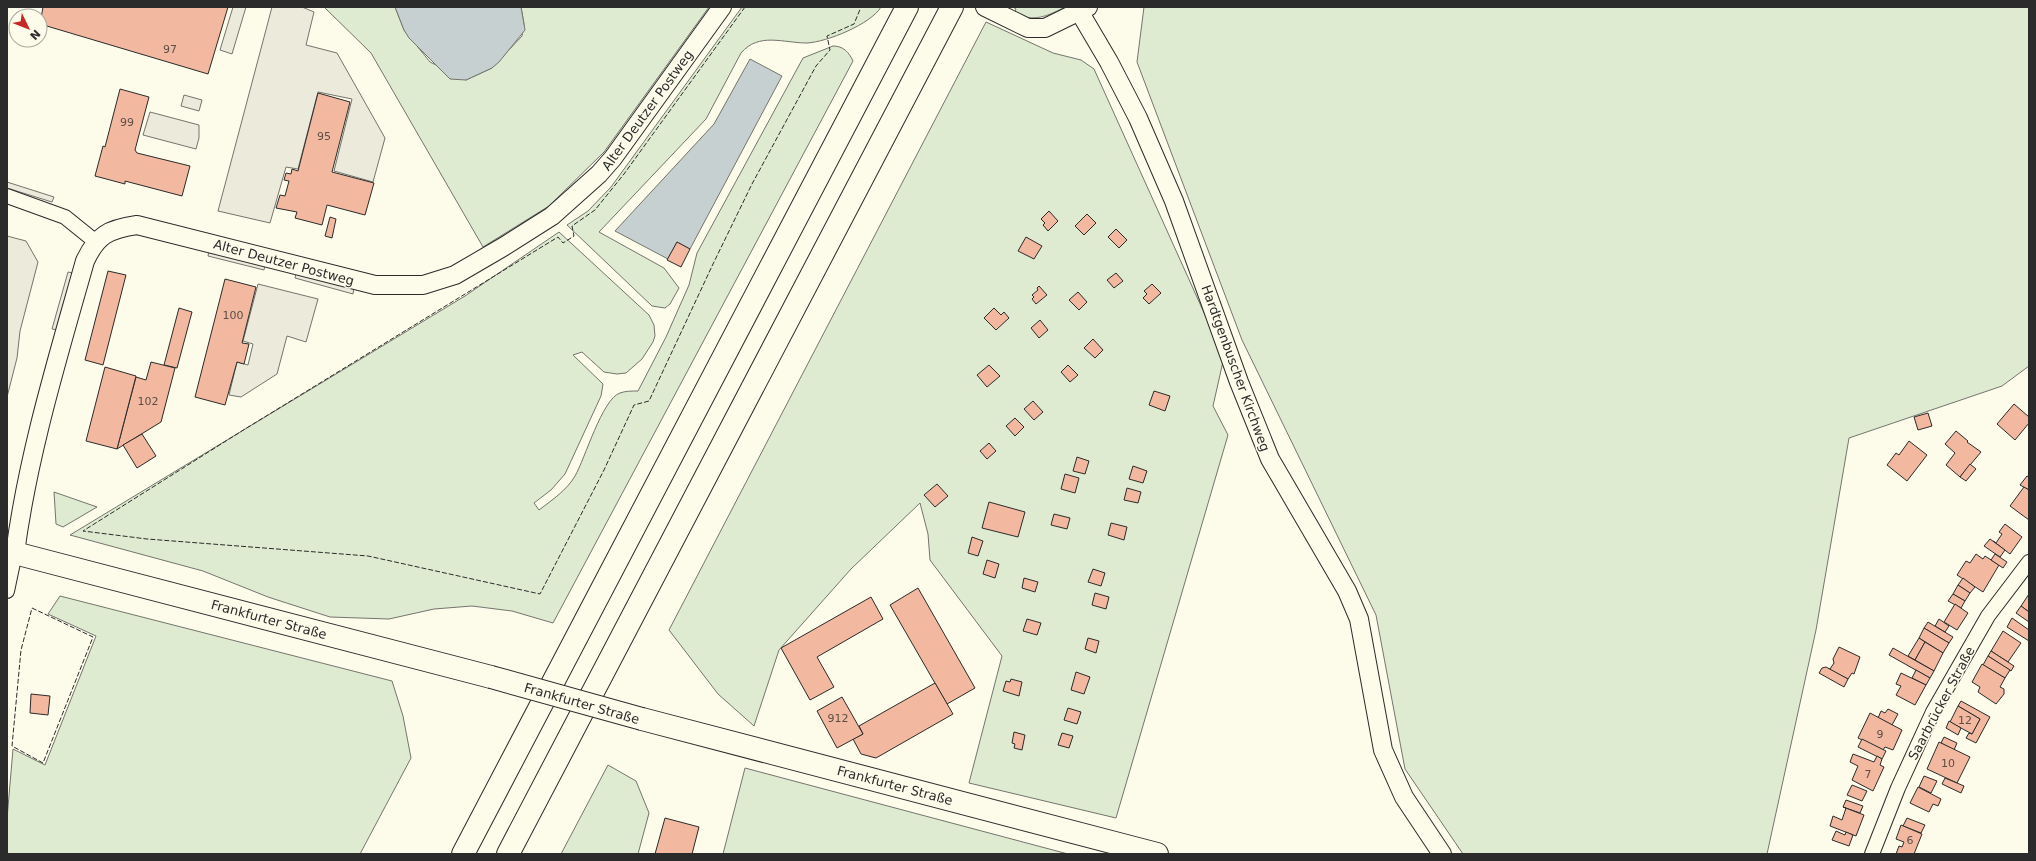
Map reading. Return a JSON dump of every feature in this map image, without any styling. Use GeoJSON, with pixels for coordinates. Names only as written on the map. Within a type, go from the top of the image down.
{"type":"FeatureCollection","features":[{"type":"Feature","properties":{"kind":"main road"},"geometry":{"type":"LineString","coordinates":[[464,852],[906,7]]}},
{"type":"Feature","properties":{"kind":"main road"},"geometry":{"type":"LineString","coordinates":[[508,854],[952,7]]}},
{"type":"Feature","properties":{"kind":"main road","name":"Frankfurter Straße"},"geometry":{"type":"LineString","coordinates":[[11,552],[491,677],[642,719],[1157,854]]}},
{"type":"Feature","properties":{"kind":"street","name":"Alter Deutzer Postweg"},"geometry":{"type":"LineString","coordinates":[[7,591],[11,552],[51,383],[85,261],[96,242],[105,234],[116,228],[137,224],[375,285],[423,285],[455,275],[504,247],[552,216],[599,174],[613,158],[722,7]]}},
{"type":"Feature","properties":{"kind":"street"},"geometry":{"type":"LineString","coordinates":[[985,7],[1028,28],[1045,28],[1084,9]]}},
{"type":"Feature","properties":{"kind":"street","name":"Hardtgenbuscher Kirchweg"},"geometry":{"type":"LineString","coordinates":[[1084,9],[1138,118],[1171,194],[1238,382],[1270,459],[1347,591],[1359,619],[1383,750],[1404,797],[1442,854]]}},
{"type":"Feature","properties":{"kind":"street"},"geometry":{"type":"LineString","coordinates":[[7,196],[65,217],[96,242]]}},
{"type":"Feature","properties":{"kind":"street","name":"Saarbrücker Straße"},"geometry":{"type":"LineString","coordinates":[[1872,854],[1898,788],[1933,712],[1988,616],[2029,562]]}},
{"type":"Feature","properties":{"kind":"green space"},"geometry":{"type":"Polygon","coordinates":[[[324,7],[395,7],[404,30],[430,62],[466,80],[492,68],[522,36],[524,24],[521,7],[709,7],[604,152],[549,206],[483,247],[371,53],[324,7]]]}},
{"type":"Feature","properties":{"kind":"green space"},"geometry":{"type":"Polygon","coordinates":[[[742,7],[881,7],[868,20],[837,36],[807,43],[772,40],[763,41],[748,47],[741,53],[706,119],[599,232],[664,268],[679,288],[670,304],[665,308],[652,306],[567,225],[588,211],[611,187],[742,7]]]}},
{"type":"Feature","properties":{"kind":"green space"},"geometry":{"type":"Polygon","coordinates":[[[1013,7],[1065,7],[1046,16],[1029,18],[1014,15],[1016,9],[1013,7]]]}},
{"type":"Feature","properties":{"kind":"green space"},"geometry":{"type":"Polygon","coordinates":[[[1144,7],[2029,7],[2029,366],[2002,386],[1849,438],[1816,630],[1767,854],[1463,854],[1405,769],[1376,615],[1242,340],[1137,62],[1144,7]]]}},
{"type":"Feature","properties":{"kind":"green space"},"geometry":{"type":"Polygon","coordinates":[[[986,22],[1053,53],[1081,60],[1094,69],[1224,357],[1213,406],[1228,435],[1116,818],[969,783],[1002,656],[930,560],[928,534],[920,503],[851,569],[779,650],[754,726],[718,694],[669,630],[986,22]]]}},
{"type":"Feature","properties":{"kind":"green space"},"geometry":{"type":"Polygon","coordinates":[[[833,46],[840,47],[845,50],[853,61],[553,623],[512,611],[472,606],[434,609],[389,619],[330,617],[268,597],[203,571],[70,535],[465,296],[559,232],[649,315],[654,325],[655,336],[653,342],[642,359],[626,373],[617,374],[604,372],[582,352],[573,355],[603,384],[601,396],[565,474],[551,490],[534,503],[539,510],[572,481],[579,468],[600,417],[613,398],[622,392],[638,391],[666,337],[689,285],[697,253],[803,58],[833,46]]]}},
{"type":"Feature","properties":{"kind":"green space"},"geometry":{"type":"Polygon","coordinates":[[[54,492],[97,507],[63,527],[56,524],[54,492]]]}},
{"type":"Feature","properties":{"kind":"green space"},"geometry":{"type":"Polygon","coordinates":[[[60,596],[392,681],[403,716],[411,758],[360,854],[7,854],[7,819],[13,749],[45,765],[96,636],[48,614],[60,596]]]}},
{"type":"Feature","properties":{"kind":"green space"},"geometry":{"type":"Polygon","coordinates":[[[608,765],[636,781],[649,813],[638,854],[561,854],[608,765]]]}},
{"type":"Feature","properties":{"kind":"green space"},"geometry":{"type":"Polygon","coordinates":[[[745,768],[1068,854],[723,854],[745,768]]]}},
{"type":"Feature","properties":{"kind":"shaded area"},"geometry":{"type":"Polygon","coordinates":[[[233,7],[246,7],[232,54],[220,50],[233,7]]]}},
{"type":"Feature","properties":{"kind":"shaded area"},"geometry":{"type":"Polygon","coordinates":[[[272,7],[302,7],[314,12],[306,45],[337,53],[385,138],[373,182],[334,171],[352,99],[318,92],[298,169],[286,167],[270,223],[218,211],[272,7]]]}},
{"type":"Feature","properties":{"kind":"shaded area"},"geometry":{"type":"Polygon","coordinates":[[[395,7],[521,7],[525,30],[499,62],[492,68],[466,80],[450,79],[409,38],[404,30],[395,7]]]}},
{"type":"Feature","properties":{"kind":"shaded area"},"geometry":{"type":"Polygon","coordinates":[[[750,59],[782,76],[690,249],[677,242],[668,259],[615,231],[714,124],[750,59]]]}},
{"type":"Feature","properties":{"kind":"shaded area"},"geometry":{"type":"Polygon","coordinates":[[[184,95],[202,100],[199,111],[181,106],[184,95]]]}},
{"type":"Feature","properties":{"kind":"shaded area"},"geometry":{"type":"Polygon","coordinates":[[[150,112],[199,125],[199,138],[196,149],[143,135],[150,112]]]}},
{"type":"Feature","properties":{"kind":"shaded area"},"geometry":{"type":"Polygon","coordinates":[[[7,182],[54,197],[52,202],[7,188],[7,182]]]}},
{"type":"Feature","properties":{"kind":"shaded area"},"geometry":{"type":"Polygon","coordinates":[[[7,236],[26,241],[38,262],[20,331],[17,358],[7,397],[7,236]]]}},
{"type":"Feature","properties":{"kind":"shaded area"},"geometry":{"type":"Polygon","coordinates":[[[209,251],[265,265],[264,270],[208,256],[209,251]]]}},
{"type":"Feature","properties":{"kind":"shaded area"},"geometry":{"type":"Polygon","coordinates":[[[68,272],[73,273],[58,330],[52,329],[68,272]]]}},
{"type":"Feature","properties":{"kind":"shaded area"},"geometry":{"type":"Polygon","coordinates":[[[296,273],[354,288],[353,294],[295,278],[296,273]]]}},
{"type":"Feature","properties":{"kind":"shaded area"},"geometry":{"type":"Polygon","coordinates":[[[258,284],[318,299],[306,342],[287,336],[277,374],[241,397],[229,395],[237,362],[248,365],[253,344],[243,341],[258,284]]]}},
{"type":"Feature","properties":{"kind":"building"},"geometry":{"type":"Polygon","coordinates":[[[228,7],[208,74],[48,26],[48,8],[43,8],[228,7]]]}},
{"type":"Feature","properties":{"kind":"building"},"geometry":{"type":"Polygon","coordinates":[[[120,89],[149,97],[135,150],[137,153],[190,166],[182,196],[125,181],[125,184],[95,176],[103,146],[105,147],[120,89]]]}},
{"type":"Feature","properties":{"kind":"building"},"geometry":{"type":"Polygon","coordinates":[[[318,93],[350,102],[332,172],[374,183],[365,215],[327,205],[322,225],[295,218],[297,212],[276,208],[280,195],[285,196],[289,181],[284,180],[286,173],[291,174],[292,169],[298,171],[318,93]]]}},
{"type":"Feature","properties":{"kind":"building"},"geometry":{"type":"Polygon","coordinates":[[[1049,211],[1058,221],[1048,231],[1043,225],[1045,223],[1041,219],[1049,211]]]}},
{"type":"Feature","properties":{"kind":"building"},"geometry":{"type":"Polygon","coordinates":[[[1087,214],[1096,223],[1084,235],[1075,226],[1087,214]]]}},
{"type":"Feature","properties":{"kind":"building"},"geometry":{"type":"Polygon","coordinates":[[[330,217],[336,219],[332,238],[325,236],[330,217]]]}},
{"type":"Feature","properties":{"kind":"building"},"geometry":{"type":"Polygon","coordinates":[[[1116,229],[1127,240],[1119,248],[1108,237],[1116,229]]]}},
{"type":"Feature","properties":{"kind":"building"},"geometry":{"type":"Polygon","coordinates":[[[1026,237],[1042,246],[1034,259],[1018,251],[1026,237]]]}},
{"type":"Feature","properties":{"kind":"building"},"geometry":{"type":"Polygon","coordinates":[[[677,242],[690,249],[681,267],[667,260],[677,242]]]}},
{"type":"Feature","properties":{"kind":"building"},"geometry":{"type":"Polygon","coordinates":[[[108,271],[126,275],[103,365],[85,360],[108,271]]]}},
{"type":"Feature","properties":{"kind":"building"},"geometry":{"type":"Polygon","coordinates":[[[1116,273],[1123,281],[1114,288],[1107,280],[1116,273]]]}},
{"type":"Feature","properties":{"kind":"building"},"geometry":{"type":"Polygon","coordinates":[[[225,279],[256,287],[242,343],[249,344],[244,364],[237,362],[225,405],[195,397],[225,279]]]}},
{"type":"Feature","properties":{"kind":"building"},"geometry":{"type":"Polygon","coordinates":[[[1152,284],[1161,293],[1149,304],[1143,298],[1147,294],[1144,291],[1152,284]]]}},
{"type":"Feature","properties":{"kind":"building"},"geometry":{"type":"Polygon","coordinates":[[[1039,286],[1047,295],[1036,304],[1032,299],[1034,297],[1032,295],[1038,290],[1037,288],[1039,286]]]}},
{"type":"Feature","properties":{"kind":"building"},"geometry":{"type":"Polygon","coordinates":[[[1078,292],[1087,302],[1079,310],[1069,300],[1078,292]]]}},
{"type":"Feature","properties":{"kind":"building"},"geometry":{"type":"Polygon","coordinates":[[[179,308],[192,312],[177,368],[164,365],[179,308]]]}},
{"type":"Feature","properties":{"kind":"building"},"geometry":{"type":"Polygon","coordinates":[[[994,308],[1001,315],[1004,312],[1009,318],[996,330],[984,318],[994,308]]]}},
{"type":"Feature","properties":{"kind":"building"},"geometry":{"type":"Polygon","coordinates":[[[1040,320],[1048,330],[1039,338],[1031,328],[1040,320]]]}},
{"type":"Feature","properties":{"kind":"building"},"geometry":{"type":"Polygon","coordinates":[[[1093,339],[1103,350],[1095,358],[1084,348],[1093,339]]]}},
{"type":"Feature","properties":{"kind":"building"},"geometry":{"type":"Polygon","coordinates":[[[151,362],[175,368],[161,422],[117,449],[136,377],[146,380],[151,362]]]}},
{"type":"Feature","properties":{"kind":"building"},"geometry":{"type":"Polygon","coordinates":[[[989,365],[1000,376],[987,387],[977,375],[989,365]]]}},
{"type":"Feature","properties":{"kind":"building"},"geometry":{"type":"Polygon","coordinates":[[[1068,365],[1078,375],[1070,382],[1061,372],[1068,365]]]}},
{"type":"Feature","properties":{"kind":"building"},"geometry":{"type":"Polygon","coordinates":[[[105,367],[136,376],[117,449],[86,441],[105,367]]]}},
{"type":"Feature","properties":{"kind":"building"},"geometry":{"type":"Polygon","coordinates":[[[1154,391],[1170,396],[1165,411],[1149,405],[1154,391]]]}},
{"type":"Feature","properties":{"kind":"building"},"geometry":{"type":"Polygon","coordinates":[[[1033,401],[1043,412],[1034,420],[1024,409],[1033,401]]]}},
{"type":"Feature","properties":{"kind":"building"},"geometry":{"type":"Polygon","coordinates":[[[2014,404],[2029,417],[2029,423],[2015,440],[1997,424],[2014,404]]]}},
{"type":"Feature","properties":{"kind":"building"},"geometry":{"type":"Polygon","coordinates":[[[1928,413],[1932,426],[1918,430],[1914,417],[1928,413]]]}},
{"type":"Feature","properties":{"kind":"building"},"geometry":{"type":"Polygon","coordinates":[[[1015,418],[1024,427],[1015,436],[1006,426],[1015,418]]]}},
{"type":"Feature","properties":{"kind":"building"},"geometry":{"type":"Polygon","coordinates":[[[1956,431],[1968,441],[1967,442],[1981,452],[1960,477],[1946,465],[1955,453],[1945,444],[1956,431]]]}},
{"type":"Feature","properties":{"kind":"building"},"geometry":{"type":"Polygon","coordinates":[[[142,434],[156,456],[137,468],[123,445],[142,434]]]}},
{"type":"Feature","properties":{"kind":"building"},"geometry":{"type":"Polygon","coordinates":[[[1909,441],[1927,455],[1907,481],[1887,465],[1896,453],[1899,455],[1909,441]]]}},
{"type":"Feature","properties":{"kind":"building"},"geometry":{"type":"Polygon","coordinates":[[[989,443],[996,451],[987,459],[980,451],[989,443]]]}},
{"type":"Feature","properties":{"kind":"building"},"geometry":{"type":"Polygon","coordinates":[[[1077,457],[1089,461],[1085,474],[1073,471],[1077,457]]]}},
{"type":"Feature","properties":{"kind":"building"},"geometry":{"type":"Polygon","coordinates":[[[1970,464],[1976,469],[1966,481],[1960,477],[1970,464]]]}},
{"type":"Feature","properties":{"kind":"building"},"geometry":{"type":"Polygon","coordinates":[[[1133,466],[1147,471],[1143,483],[1129,479],[1133,466]]]}},
{"type":"Feature","properties":{"kind":"building"},"geometry":{"type":"Polygon","coordinates":[[[1065,474],[1079,478],[1075,493],[1061,489],[1065,474]]]}},
{"type":"Feature","properties":{"kind":"building"},"geometry":{"type":"Polygon","coordinates":[[[2027,476],[2029,477],[2029,490],[2020,485],[2027,476]]]}},
{"type":"Feature","properties":{"kind":"building"},"geometry":{"type":"Polygon","coordinates":[[[937,484],[948,496],[935,507],[924,495],[937,484]]]}},
{"type":"Feature","properties":{"kind":"building"},"geometry":{"type":"Polygon","coordinates":[[[2024,487],[2029,490],[2029,520],[2010,506],[2024,487]]]}},
{"type":"Feature","properties":{"kind":"building"},"geometry":{"type":"Polygon","coordinates":[[[1127,488],[1141,492],[1138,503],[1124,500],[1127,488]]]}},
{"type":"Feature","properties":{"kind":"building"},"geometry":{"type":"Polygon","coordinates":[[[989,502],[1025,512],[1018,537],[982,528],[989,502]]]}},
{"type":"Feature","properties":{"kind":"building"},"geometry":{"type":"Polygon","coordinates":[[[1054,514],[1070,518],[1067,529],[1051,525],[1054,514]]]}},
{"type":"Feature","properties":{"kind":"building"},"geometry":{"type":"Polygon","coordinates":[[[1111,523],[1127,527],[1124,540],[1108,535],[1111,523]]]}},
{"type":"Feature","properties":{"kind":"building"},"geometry":{"type":"Polygon","coordinates":[[[2005,524],[2022,537],[2010,554],[1993,541],[1996,543],[2002,534],[1999,532],[2005,524]]]}},
{"type":"Feature","properties":{"kind":"building"},"geometry":{"type":"Polygon","coordinates":[[[972,537],[983,541],[978,556],[968,553],[972,537]]]}},
{"type":"Feature","properties":{"kind":"building"},"geometry":{"type":"Polygon","coordinates":[[[1990,539],[2005,550],[2000,557],[1984,546],[1990,539]]]}},
{"type":"Feature","properties":{"kind":"building"},"geometry":{"type":"Polygon","coordinates":[[[1976,554],[1983,559],[1985,556],[1999,565],[1983,592],[1957,575],[1966,561],[1970,563],[1976,554]]]}},
{"type":"Feature","properties":{"kind":"building"},"geometry":{"type":"Polygon","coordinates":[[[1995,554],[2007,562],[2003,568],[1991,560],[1995,554]]]}},
{"type":"Feature","properties":{"kind":"building"},"geometry":{"type":"Polygon","coordinates":[[[987,560],[999,564],[995,578],[983,574],[987,560]]]}},
{"type":"Feature","properties":{"kind":"building"},"geometry":{"type":"Polygon","coordinates":[[[1093,569],[1105,573],[1101,586],[1088,582],[1093,569]]]}},
{"type":"Feature","properties":{"kind":"building"},"geometry":{"type":"Polygon","coordinates":[[[1024,578],[1038,582],[1035,592],[1022,588],[1024,578]]]}},
{"type":"Feature","properties":{"kind":"building"},"geometry":{"type":"Polygon","coordinates":[[[1963,578],[1975,587],[1970,593],[1958,585],[1963,578]]]}},
{"type":"Feature","properties":{"kind":"building"},"geometry":{"type":"Polygon","coordinates":[[[1958,585],[1970,593],[1965,601],[1953,594],[1958,585]]]}},
{"type":"Feature","properties":{"kind":"building"},"geometry":{"type":"Polygon","coordinates":[[[918,588],[975,688],[947,704],[890,605],[918,588]]]}},
{"type":"Feature","properties":{"kind":"building"},"geometry":{"type":"Polygon","coordinates":[[[1095,593],[1109,597],[1106,609],[1092,605],[1095,593]]]}},
{"type":"Feature","properties":{"kind":"building"},"geometry":{"type":"Polygon","coordinates":[[[1953,594],[1965,601],[1961,608],[1948,601],[1953,594]]]}},
{"type":"Feature","properties":{"kind":"building"},"geometry":{"type":"Polygon","coordinates":[[[2029,594],[2029,612],[2021,606],[2029,594]]]}},
{"type":"Feature","properties":{"kind":"building"},"geometry":{"type":"Polygon","coordinates":[[[871,597],[883,619],[817,657],[834,687],[810,700],[781,648],[871,597]]]}},
{"type":"Feature","properties":{"kind":"building"},"geometry":{"type":"Polygon","coordinates":[[[1955,604],[1968,613],[1957,630],[1944,622],[1955,604]]]}},
{"type":"Feature","properties":{"kind":"building"},"geometry":{"type":"Polygon","coordinates":[[[2021,606],[2029,612],[2029,622],[2016,613],[2021,606]]]}},
{"type":"Feature","properties":{"kind":"building"},"geometry":{"type":"Polygon","coordinates":[[[2012,618],[2029,630],[2029,641],[2007,627],[2012,618]]]}},
{"type":"Feature","properties":{"kind":"building"},"geometry":{"type":"Polygon","coordinates":[[[1027,619],[1041,623],[1037,635],[1023,631],[1027,619]]]}},
{"type":"Feature","properties":{"kind":"building"},"geometry":{"type":"Polygon","coordinates":[[[1939,619],[1949,626],[1945,632],[1935,626],[1939,619]]]}},
{"type":"Feature","properties":{"kind":"building"},"geometry":{"type":"Polygon","coordinates":[[[1928,622],[1953,637],[1949,643],[1924,628],[1928,622]]]}},
{"type":"Feature","properties":{"kind":"building"},"geometry":{"type":"Polygon","coordinates":[[[1924,628],[1949,643],[1943,653],[1919,638],[1924,628]]]}},
{"type":"Feature","properties":{"kind":"building"},"geometry":{"type":"Polygon","coordinates":[[[2003,631],[2021,643],[2008,662],[1991,651],[2003,631]]]}},
{"type":"Feature","properties":{"kind":"building"},"geometry":{"type":"Polygon","coordinates":[[[1088,638],[1099,641],[1096,653],[1085,649],[1088,638]]]}},
{"type":"Feature","properties":{"kind":"building"},"geometry":{"type":"Polygon","coordinates":[[[1919,638],[1925,642],[1915,660],[1908,656],[1919,638]]]}},
{"type":"Feature","properties":{"kind":"building"},"geometry":{"type":"Polygon","coordinates":[[[1925,642],[1943,653],[1934,671],[1915,660],[1925,642]]]}},
{"type":"Feature","properties":{"kind":"building"},"geometry":{"type":"Polygon","coordinates":[[[1839,647],[1860,657],[1854,674],[1852,673],[1848,679],[1828,669],[1830,669],[1834,663],[1833,659],[1839,647]]]}},
{"type":"Feature","properties":{"kind":"building"},"geometry":{"type":"Polygon","coordinates":[[[1893,648],[1934,671],[1930,678],[1889,655],[1893,648]]]}},
{"type":"Feature","properties":{"kind":"building"},"geometry":{"type":"Polygon","coordinates":[[[1991,651],[2014,666],[2011,671],[1988,656],[1991,651]]]}},
{"type":"Feature","properties":{"kind":"building"},"geometry":{"type":"Polygon","coordinates":[[[1988,656],[2010,670],[2005,678],[1983,665],[1988,656]]]}},
{"type":"Feature","properties":{"kind":"building"},"geometry":{"type":"Polygon","coordinates":[[[1982,664],[2005,678],[2000,687],[2004,689],[2004,694],[1996,704],[1978,692],[1980,687],[1972,682],[1982,664]]]}},
{"type":"Feature","properties":{"kind":"building"},"geometry":{"type":"Polygon","coordinates":[[[1826,667],[1848,679],[1844,687],[1819,673],[1822,668],[1826,667]]]}},
{"type":"Feature","properties":{"kind":"building"},"geometry":{"type":"Polygon","coordinates":[[[1916,670],[1930,678],[1926,685],[1912,678],[1916,670]]]}},
{"type":"Feature","properties":{"kind":"building"},"geometry":{"type":"Polygon","coordinates":[[[1076,672],[1090,677],[1084,694],[1071,690],[1076,672]]]}},
{"type":"Feature","properties":{"kind":"building"},"geometry":{"type":"Polygon","coordinates":[[[1901,673],[1926,685],[1915,705],[1896,695],[1901,686],[1896,684],[1901,673]]]}},
{"type":"Feature","properties":{"kind":"building"},"geometry":{"type":"Polygon","coordinates":[[[1011,679],[1022,682],[1019,696],[1003,691],[1006,681],[1010,682],[1011,679]]]}},
{"type":"Feature","properties":{"kind":"building"},"geometry":{"type":"Polygon","coordinates":[[[935,683],[953,714],[876,758],[861,754],[853,739],[863,734],[859,726],[935,683]]]}},
{"type":"Feature","properties":{"kind":"building"},"geometry":{"type":"Polygon","coordinates":[[[31,694],[50,696],[48,715],[30,713],[31,694]]]}},
{"type":"Feature","properties":{"kind":"building"},"geometry":{"type":"Polygon","coordinates":[[[842,697],[863,734],[837,748],[817,711],[842,697]]]}},
{"type":"Feature","properties":{"kind":"building"},"geometry":{"type":"Polygon","coordinates":[[[1961,701],[1990,717],[1976,743],[1966,738],[1969,733],[1972,734],[1980,719],[1958,706],[1961,701]]]}},
{"type":"Feature","properties":{"kind":"building"},"geometry":{"type":"Polygon","coordinates":[[[1958,706],[1980,719],[1972,734],[1950,722],[1958,706]]]}},
{"type":"Feature","properties":{"kind":"building"},"geometry":{"type":"Polygon","coordinates":[[[1068,708],[1081,712],[1077,724],[1064,720],[1068,708]]]}},
{"type":"Feature","properties":{"kind":"building"},"geometry":{"type":"Polygon","coordinates":[[[1888,709],[1898,714],[1892,725],[1878,718],[1881,711],[1885,713],[1888,709]]]}},
{"type":"Feature","properties":{"kind":"building"},"geometry":{"type":"Polygon","coordinates":[[[1870,713],[1902,730],[1893,750],[1885,747],[1883,750],[1858,738],[1870,713]]]}},
{"type":"Feature","properties":{"kind":"building"},"geometry":{"type":"Polygon","coordinates":[[[1949,721],[1961,728],[1958,735],[1946,728],[1949,721]]]}},
{"type":"Feature","properties":{"kind":"building"},"geometry":{"type":"Polygon","coordinates":[[[1014,732],[1025,735],[1022,750],[1014,748],[1015,744],[1012,743],[1014,732]]]}},
{"type":"Feature","properties":{"kind":"building"},"geometry":{"type":"Polygon","coordinates":[[[1062,733],[1073,736],[1069,748],[1058,745],[1062,733]]]}},
{"type":"Feature","properties":{"kind":"building"},"geometry":{"type":"Polygon","coordinates":[[[1944,737],[1957,743],[1954,750],[1941,743],[1944,737]]]}},
{"type":"Feature","properties":{"kind":"building"},"geometry":{"type":"Polygon","coordinates":[[[1862,739],[1886,751],[1882,759],[1858,747],[1862,739]]]}},
{"type":"Feature","properties":{"kind":"building"},"geometry":{"type":"Polygon","coordinates":[[[1939,742],[1970,757],[1957,783],[1927,769],[1939,742]]]}},
{"type":"Feature","properties":{"kind":"building"},"geometry":{"type":"Polygon","coordinates":[[[1853,754],[1874,762],[1877,756],[1882,759],[1880,765],[1884,767],[1873,791],[1852,780],[1858,766],[1850,762],[1853,754]]]}},
{"type":"Feature","properties":{"kind":"building"},"geometry":{"type":"Polygon","coordinates":[[[1924,776],[1937,781],[1931,793],[1919,787],[1924,776]]]}},
{"type":"Feature","properties":{"kind":"building"},"geometry":{"type":"Polygon","coordinates":[[[1945,778],[1964,786],[1961,793],[1942,784],[1945,778]]]}},
{"type":"Feature","properties":{"kind":"building"},"geometry":{"type":"Polygon","coordinates":[[[1852,785],[1867,791],[1862,801],[1847,795],[1852,785]]]}},
{"type":"Feature","properties":{"kind":"building"},"geometry":{"type":"Polygon","coordinates":[[[1918,787],[1941,799],[1938,806],[1933,804],[1929,812],[1910,803],[1918,787]]]}},
{"type":"Feature","properties":{"kind":"building"},"geometry":{"type":"Polygon","coordinates":[[[1846,800],[1863,806],[1860,813],[1843,807],[1846,800]]]}},
{"type":"Feature","properties":{"kind":"building"},"geometry":{"type":"Polygon","coordinates":[[[1846,808],[1864,815],[1856,836],[1830,826],[1833,816],[1842,820],[1846,808]]]}},
{"type":"Feature","properties":{"kind":"building"},"geometry":{"type":"Polygon","coordinates":[[[665,818],[699,827],[692,854],[655,854],[665,818]]]}},
{"type":"Feature","properties":{"kind":"building"},"geometry":{"type":"Polygon","coordinates":[[[1907,818],[1925,825],[1921,833],[1903,826],[1907,818]]]}},
{"type":"Feature","properties":{"kind":"building"},"geometry":{"type":"Polygon","coordinates":[[[1901,825],[1922,834],[1914,854],[1896,854],[1899,846],[1902,847],[1904,842],[1896,839],[1901,825]]]}},
{"type":"Feature","properties":{"kind":"building"},"geometry":{"type":"Polygon","coordinates":[[[1836,831],[1845,835],[1846,832],[1853,835],[1849,846],[1832,840],[1836,831]]]}},
{"type":"Feature","properties":{"kind":"fence"},"geometry":{"type":"LineString","coordinates":[[745,7],[624,174],[595,210],[572,226],[574,236],[563,243],[558,237],[245,429],[83,531],[147,539],[368,556],[540,594],[604,470],[634,405],[649,401],[752,184],[816,66],[830,50],[827,36],[854,24],[861,7]]}},
{"type":"Feature","properties":{"kind":"fence"},"geometry":{"type":"LineString","coordinates":[[32,608],[93,637],[43,763],[12,746],[21,650],[32,608]]}}]}
